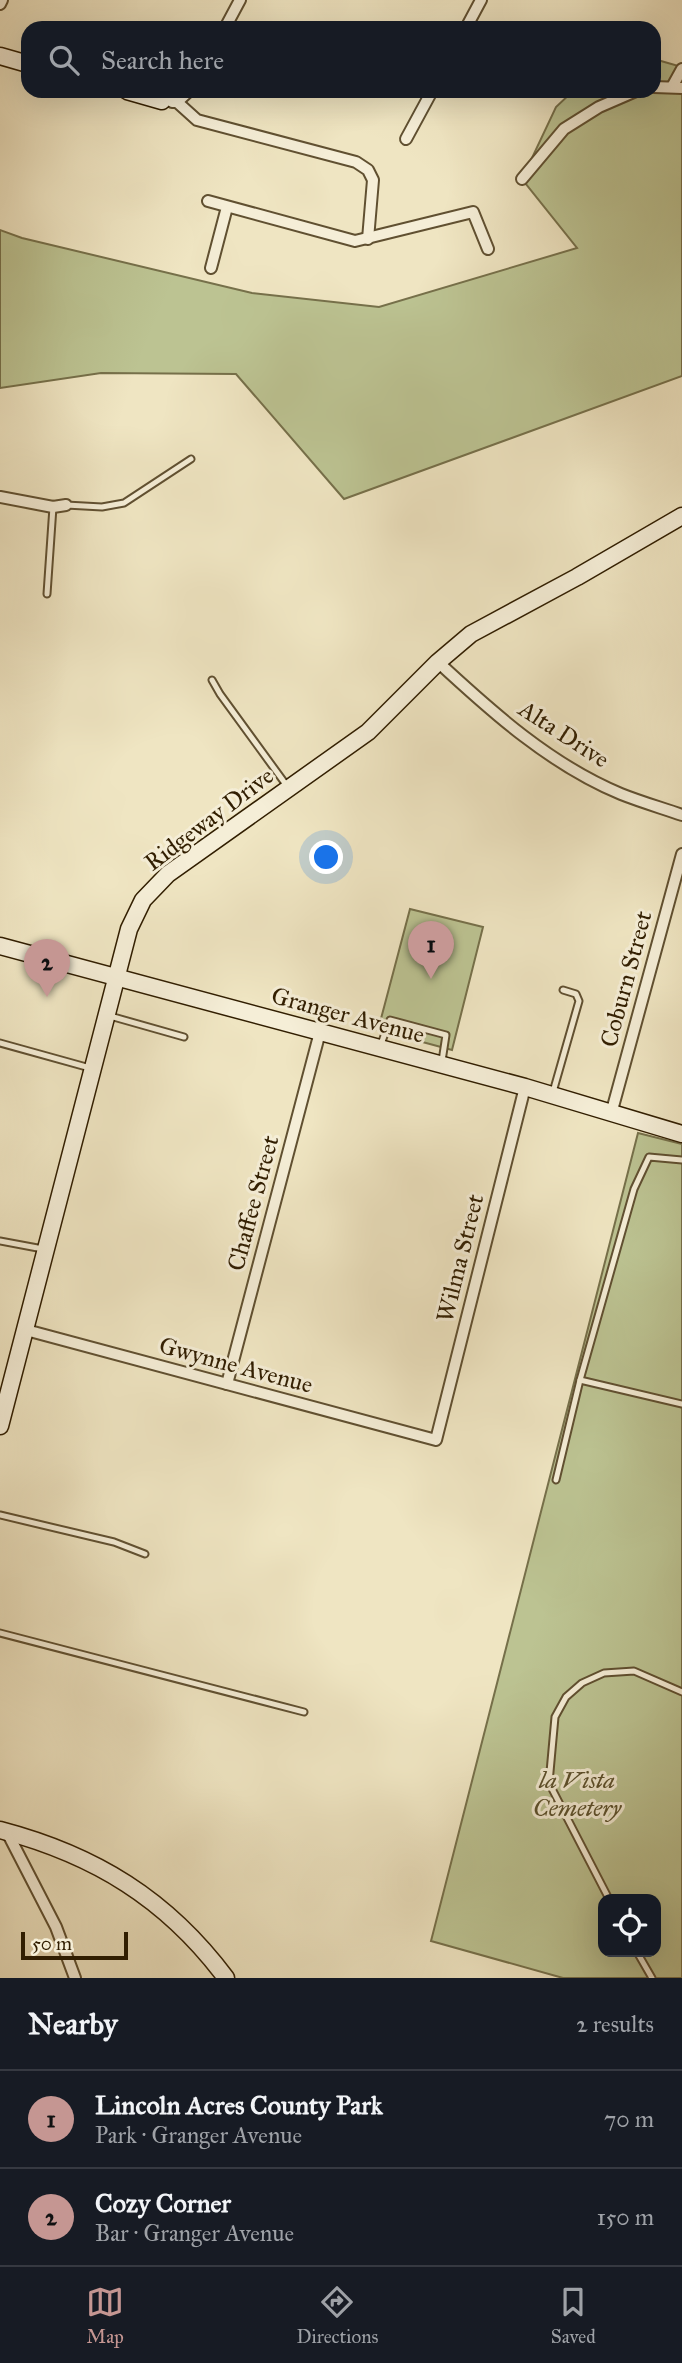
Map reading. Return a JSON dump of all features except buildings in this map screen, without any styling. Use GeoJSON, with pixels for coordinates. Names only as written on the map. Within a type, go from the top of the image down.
{"type":"FeatureCollection","features":[{"type":"Feature","properties":{"kind":"street"},"geometry":{"type":"LineString","coordinates":[[229,21],[240,0]]}},
{"type":"Feature","properties":{"kind":"street"},"geometry":{"type":"LineString","coordinates":[[470,21],[481,0]]}},
{"type":"Feature","properties":{"kind":"street"},"geometry":{"type":"LineString","coordinates":[[0,56],[21,62]]}},
{"type":"Feature","properties":{"kind":"street"},"geometry":{"type":"LineString","coordinates":[[677,88],[682,69]]}},
{"type":"Feature","properties":{"kind":"street"},"geometry":{"type":"LineString","coordinates":[[156,98],[169,101],[197,120],[356,162],[368,170],[373,180],[368,239]]}},
{"type":"Feature","properties":{"kind":"street"},"geometry":{"type":"LineString","coordinates":[[169,101],[175,98]]}},
{"type":"Feature","properties":{"kind":"street"},"geometry":{"type":"LineString","coordinates":[[406,139],[428,98]]}},
{"type":"Feature","properties":{"kind":"street"},"geometry":{"type":"LineString","coordinates":[[522,179],[564,129],[599,107],[620,98]]}},
{"type":"Feature","properties":{"kind":"street"},"geometry":{"type":"LineString","coordinates":[[208,201],[355,241],[473,212],[488,249]]}},
{"type":"Feature","properties":{"kind":"street"},"geometry":{"type":"LineString","coordinates":[[211,268],[227,207]]}},
{"type":"Feature","properties":{"kind":"street"},"geometry":{"type":"LineString","coordinates":[[0,497],[53,507],[66,505]]}},
{"type":"Feature","properties":{"kind":"street","name":"Ridgeway Drive"},"geometry":{"type":"LineString","coordinates":[[0,1426],[117,976],[130,929],[143,900],[168,874],[368,732],[438,662],[471,634],[682,516]]}},
{"type":"Feature","properties":{"kind":"street","name":"Alta Drive"},"geometry":{"type":"LineString","coordinates":[[438,662],[512,727],[588,778],[621,794],[682,815]]}},
{"type":"Feature","properties":{"kind":"street","name":"Coburn Street"},"geometry":{"type":"LineString","coordinates":[[611,1114],[682,854]]}},
{"type":"Feature","properties":{"kind":"street","name":"Granger Avenue"},"geometry":{"type":"LineString","coordinates":[[0,946],[442,1064],[682,1134]]}},
{"type":"Feature","properties":{"kind":"street","name":"Chaffee Street"},"geometry":{"type":"LineString","coordinates":[[227,1384],[320,1032]]}},
{"type":"Feature","properties":{"kind":"street","name":"Wilma Street"},"geometry":{"type":"LineString","coordinates":[[436,1440],[525,1087]]}},
{"type":"Feature","properties":{"kind":"street","name":"Gwynne Avenue"},"geometry":{"type":"LineString","coordinates":[[26,1330],[436,1440]]}},
{"type":"Feature","properties":{"kind":"street"},"geometry":{"type":"LineString","coordinates":[[3,1827],[56,1927],[75,1978]]}},
{"type":"Feature","properties":{"kind":"street"},"geometry":{"type":"LineString","coordinates":[[3,1827],[87,1860],[148,1898],[201,1945],[226,1978]]}},
{"type":"Feature","properties":{"kind":"lane"},"geometry":{"type":"LineString","coordinates":[[66,505],[102,508],[124,503],[191,459]]}},
{"type":"Feature","properties":{"kind":"lane"},"geometry":{"type":"LineString","coordinates":[[47,594],[53,507]]}},
{"type":"Feature","properties":{"kind":"lane"},"geometry":{"type":"LineString","coordinates":[[212,680],[219,694],[289,788]]}},
{"type":"Feature","properties":{"kind":"lane"},"geometry":{"type":"LineString","coordinates":[[552,1095],[579,1001],[576,994],[563,990]]}},
{"type":"Feature","properties":{"kind":"lane"},"geometry":{"type":"LineString","coordinates":[[107,1015],[184,1037]]}},
{"type":"Feature","properties":{"kind":"lane"},"geometry":{"type":"LineString","coordinates":[[379,1047],[390,1020],[446,1035],[442,1064]]}},
{"type":"Feature","properties":{"kind":"lane"},"geometry":{"type":"LineString","coordinates":[[0,1043],[93,1069]]}},
{"type":"Feature","properties":{"kind":"lane"},"geometry":{"type":"LineString","coordinates":[[556,1480],[580,1380],[634,1188],[649,1157],[682,1160]]}},
{"type":"Feature","properties":{"kind":"lane"},"geometry":{"type":"LineString","coordinates":[[0,1241],[47,1249]]}},
{"type":"Feature","properties":{"kind":"lane"},"geometry":{"type":"LineString","coordinates":[[580,1380],[682,1404]]}},
{"type":"Feature","properties":{"kind":"lane"},"geometry":{"type":"LineString","coordinates":[[0,1515],[114,1542],[145,1554]]}},
{"type":"Feature","properties":{"kind":"lane"},"geometry":{"type":"LineString","coordinates":[[0,1633],[304,1712]]}},
{"type":"Feature","properties":{"kind":"lane"},"geometry":{"type":"LineString","coordinates":[[606,1894],[549,1783],[555,1717],[566,1697],[582,1683],[604,1673],[634,1671],[682,1692]]}},
{"type":"Feature","properties":{"kind":"lane"},"geometry":{"type":"LineString","coordinates":[[640,1957],[651,1977]]}},
{"type":"Feature","properties":{"kind":"green space"},"geometry":{"type":"Polygon","coordinates":[[[661,61],[682,67],[682,376],[344,499],[236,374],[101,373],[0,388],[0,230],[22,238],[252,293],[379,307],[577,248],[522,179],[556,107],[566,98],[661,98],[661,61]]]}},
{"type":"Feature","properties":{"kind":"green space"},"geometry":{"type":"Polygon","coordinates":[[[410,909],[483,927],[452,1050],[378,1030],[410,909]]]}},
{"type":"Feature","properties":{"kind":"green space","name":"la Vista Cemetery"},"geometry":{"type":"Polygon","coordinates":[[[638,1133],[682,1144],[682,1978],[563,1978],[431,1941],[638,1133]]]}},
{"type":"Feature","properties":{"kind":"place","name":"Lincoln Acres County Park"},"geometry":{"type":"Point","coordinates":[431,979]}},
{"type":"Feature","properties":{"kind":"place","name":"Cozy Corner"},"geometry":{"type":"Point","coordinates":[47,997]}}]}
